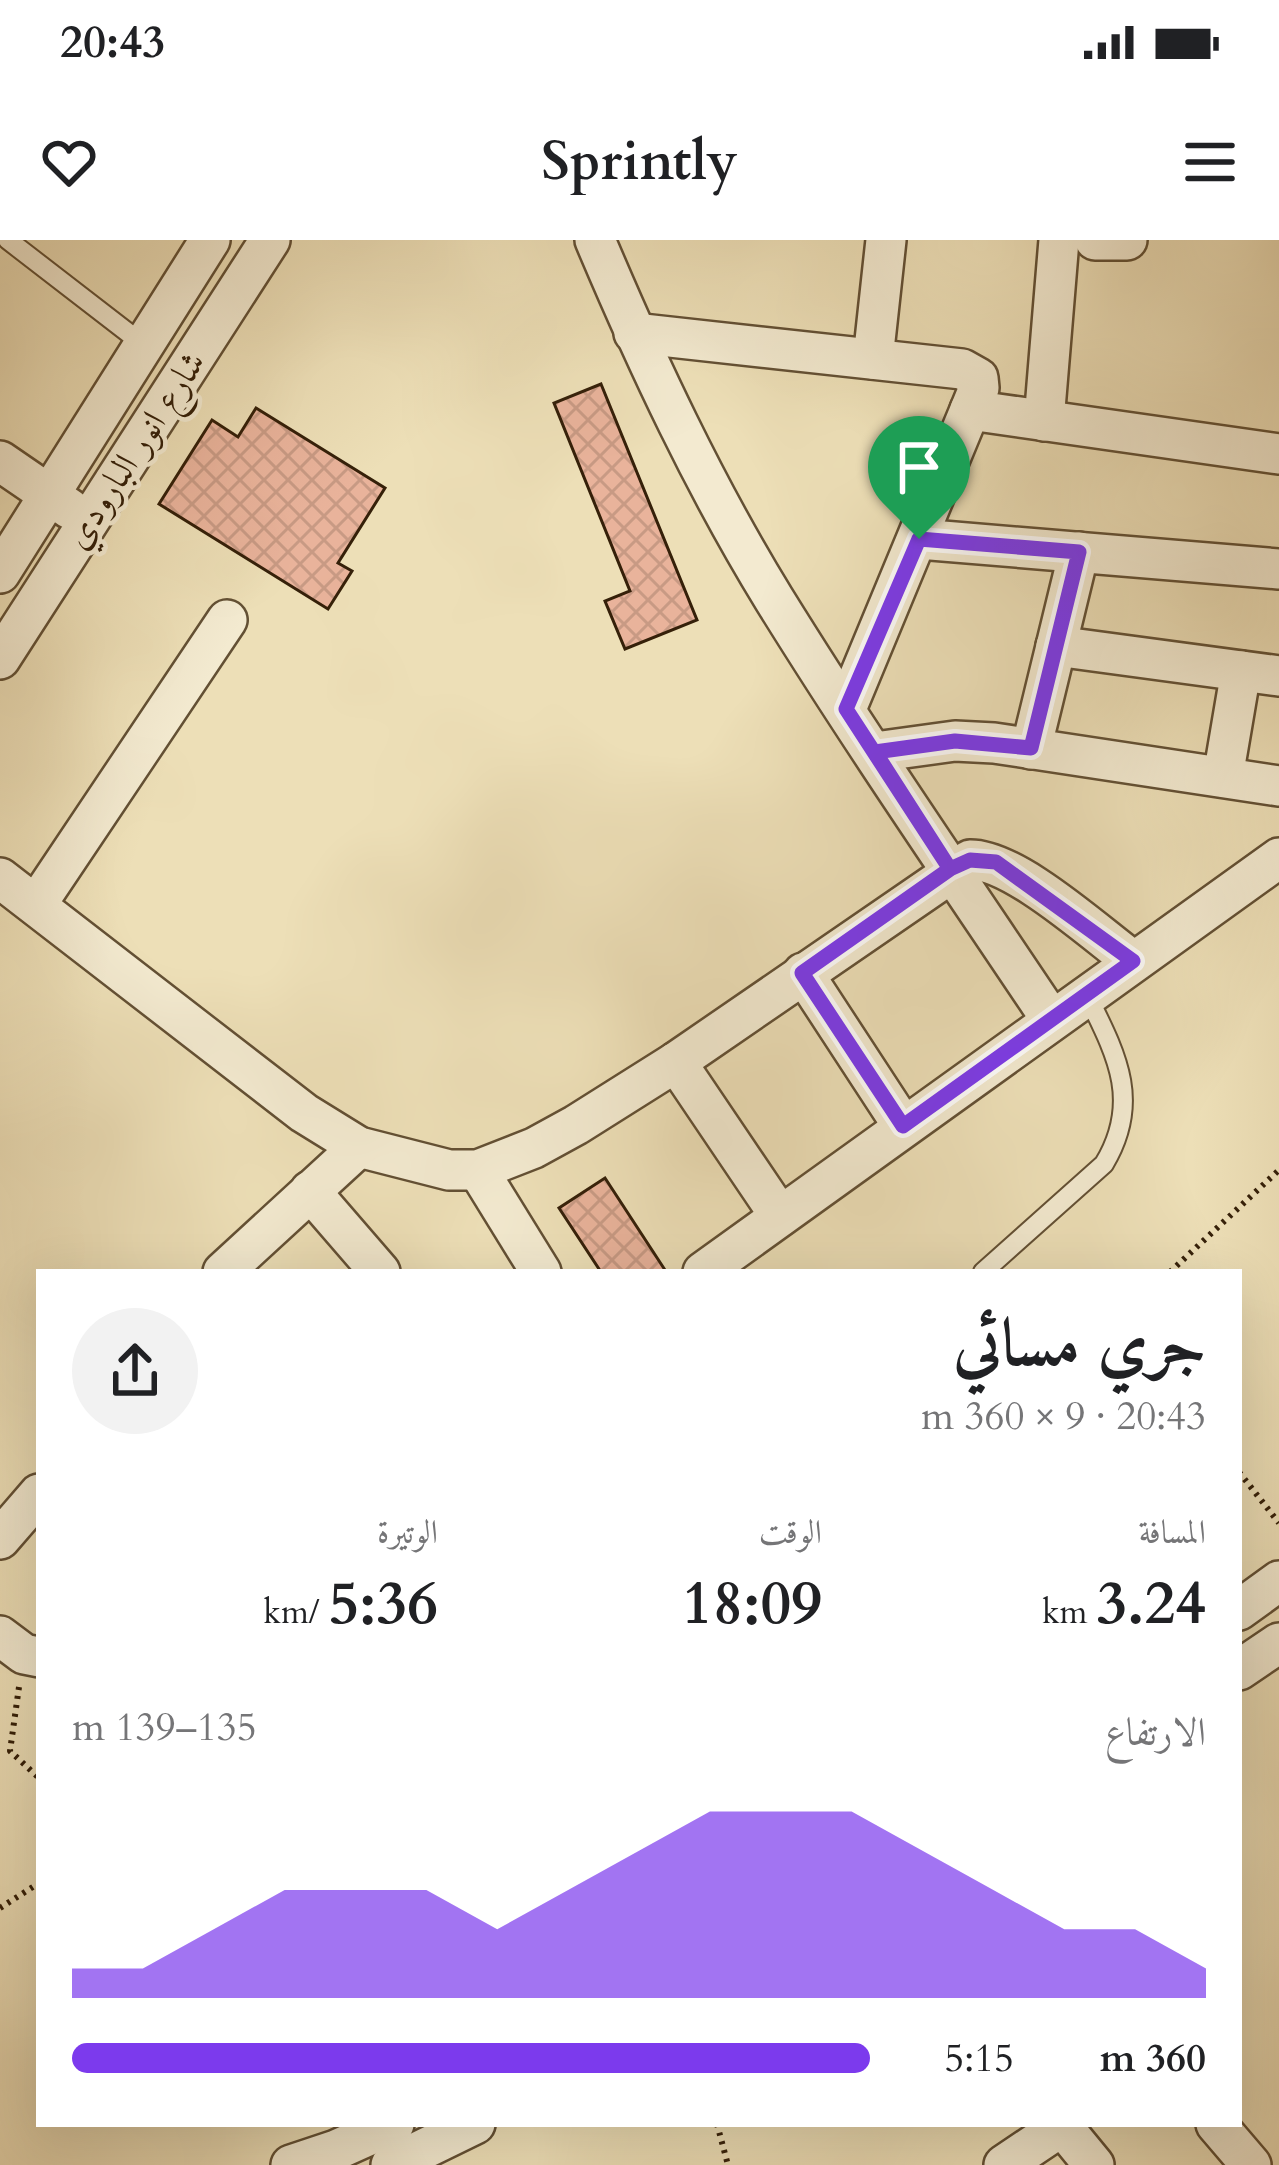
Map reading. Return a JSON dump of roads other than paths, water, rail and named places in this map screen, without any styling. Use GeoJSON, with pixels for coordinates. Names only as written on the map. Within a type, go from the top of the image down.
{"type":"FeatureCollection","features":[{"type":"Feature","properties":{"kind":"street","name":"شارع انور البارودي"},"geometry":{"type":"LineString","coordinates":[[0,573],[210,240]]}},
{"type":"Feature","properties":{"kind":"street","name":"شارع انور البارودي"},"geometry":{"type":"LineString","coordinates":[[0,659],[270,240]]}},
{"type":"Feature","properties":{"kind":"street"},"geometry":{"type":"LineString","coordinates":[[595,240],[634,333],[700,467],[773,597],[1051,1018]]}},
{"type":"Feature","properties":{"kind":"street"},"geometry":{"type":"LineString","coordinates":[[873,359],[886,240]]}},
{"type":"Feature","properties":{"kind":"street"},"geometry":{"type":"LineString","coordinates":[[1044,422],[1059,240]]}},
{"type":"Feature","properties":{"kind":"street"},"geometry":{"type":"LineString","coordinates":[[1095,240],[1126,240]]}},
{"type":"Feature","properties":{"kind":"street"},"geometry":{"type":"LineString","coordinates":[[634,333],[971,371],[978,378],[979,388],[919,539],[846,709]]}},
{"type":"Feature","properties":{"kind":"street"},"geometry":{"type":"LineString","coordinates":[[970,410],[1279,454]]}},
{"type":"Feature","properties":{"kind":"street"},"geometry":{"type":"LineString","coordinates":[[0,461],[88,522]]}},
{"type":"Feature","properties":{"kind":"street"},"geometry":{"type":"LineString","coordinates":[[919,539],[1279,569]]}},
{"type":"Feature","properties":{"kind":"street"},"geometry":{"type":"LineString","coordinates":[[1031,748],[1079,552]]}},
{"type":"Feature","properties":{"kind":"street"},"geometry":{"type":"LineString","coordinates":[[36,905],[227,620]]}},
{"type":"Feature","properties":{"kind":"street"},"geometry":{"type":"LineString","coordinates":[[1056,646],[1260,673],[1222,777]]}},
{"type":"Feature","properties":{"kind":"street"},"geometry":{"type":"LineString","coordinates":[[875,752],[955,741],[1279,786]]}},
{"type":"Feature","properties":{"kind":"street"},"geometry":{"type":"LineString","coordinates":[[707,1269],[1279,858]]}},
{"type":"Feature","properties":{"kind":"street"},"geometry":{"type":"LineString","coordinates":[[0,878],[304,1113],[359,1147],[434,1168],[478,1169],[534,1148],[576,1125],[676,1062],[950,869],[970,860],[996,862],[1133,961]]}},
{"type":"Feature","properties":{"kind":"street"},"geometry":{"type":"LineString","coordinates":[[802,973],[903,1126]]}},
{"type":"Feature","properties":{"kind":"street"},"geometry":{"type":"LineString","coordinates":[[676,1062],[780,1216]]}},
{"type":"Feature","properties":{"kind":"street"},"geometry":{"type":"LineString","coordinates":[[227,1269],[359,1147]]}},
{"type":"Feature","properties":{"kind":"street"},"geometry":{"type":"LineString","coordinates":[[478,1169],[539,1269]]}},
{"type":"Feature","properties":{"kind":"street"},"geometry":{"type":"LineString","coordinates":[[310,1191],[377,1269]]}},
{"type":"Feature","properties":{"kind":"street"},"geometry":{"type":"LineString","coordinates":[[0,1539],[36,1497]]}},
{"type":"Feature","properties":{"kind":"street"},"geometry":{"type":"LineString","coordinates":[[1242,1608],[1279,1581]]}},
{"type":"Feature","properties":{"kind":"street"},"geometry":{"type":"LineString","coordinates":[[1242,1668],[1279,1643]]}},
{"type":"Feature","properties":{"kind":"street"},"geometry":{"type":"LineString","coordinates":[[291,2165],[386,2127]]}},
{"type":"Feature","properties":{"kind":"street"},"geometry":{"type":"LineString","coordinates":[[391,2165],[469,2127]]}},
{"type":"Feature","properties":{"kind":"street"},"geometry":{"type":"LineString","coordinates":[[1004,2165],[1061,2127]]}},
{"type":"Feature","properties":{"kind":"street"},"geometry":{"type":"LineString","coordinates":[[1066,2127],[1094,2165]]}},
{"type":"Feature","properties":{"kind":"street"},"geometry":{"type":"LineString","coordinates":[[1219,2127],[1251,2165]]}},
{"type":"Feature","properties":{"kind":"lane"},"geometry":{"type":"LineString","coordinates":[[8,240],[144,345]]}},
{"type":"Feature","properties":{"kind":"lane"},"geometry":{"type":"LineString","coordinates":[[986,1269],[1104,1164],[1115,1145],[1124,1105],[1122,1082],[1115,1052],[1086,994]]}}]}
